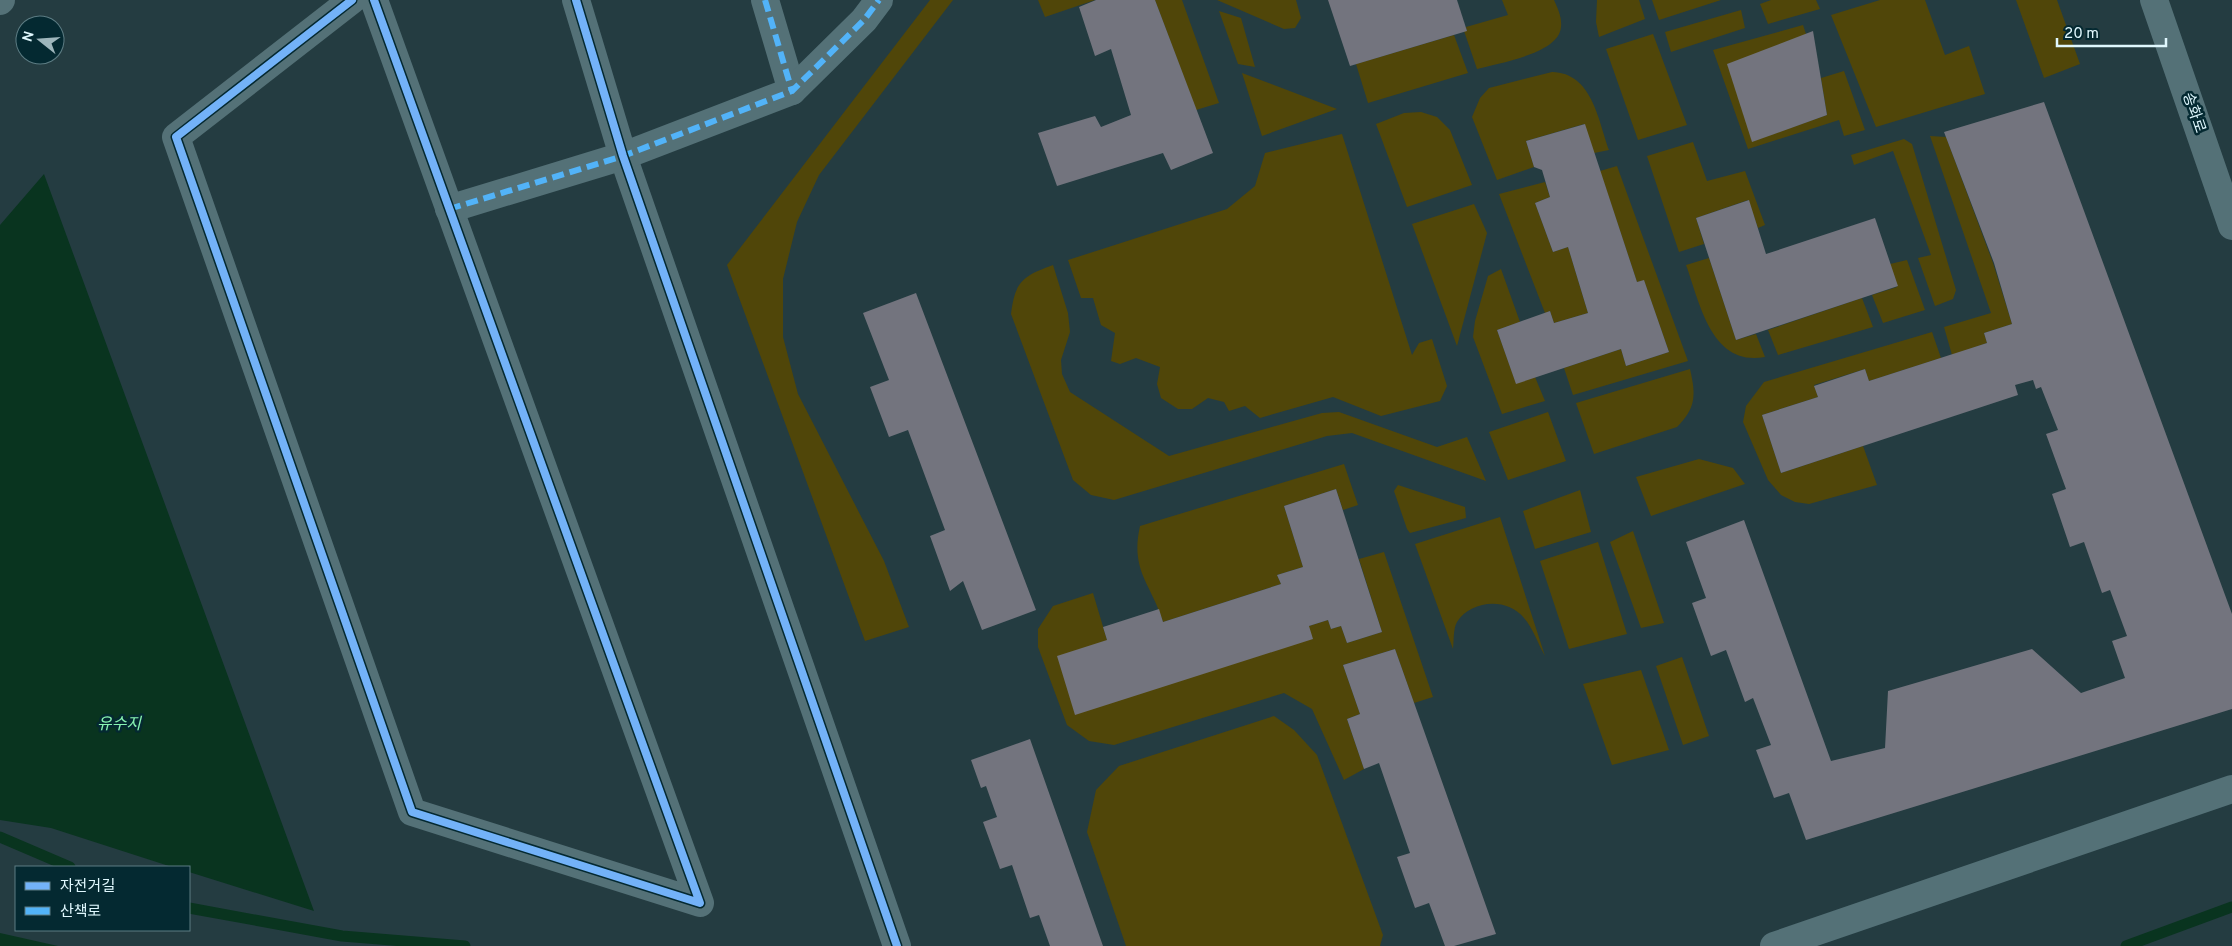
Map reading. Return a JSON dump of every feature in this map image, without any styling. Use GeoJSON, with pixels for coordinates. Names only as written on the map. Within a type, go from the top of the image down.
{"type":"FeatureCollection","features":[{"type":"Feature","properties":{"kind":"street"},"geometry":{"type":"LineString","coordinates":[[352,0],[176,138],[412,812],[700,903],[374,0]]}},
{"type":"Feature","properties":{"kind":"street"},"geometry":{"type":"LineString","coordinates":[[576,0],[623,156],[897,946]]}},
{"type":"Feature","properties":{"kind":"street"},"geometry":{"type":"LineString","coordinates":[[765,0],[792,91]]}},
{"type":"Feature","properties":{"kind":"street"},"geometry":{"type":"LineString","coordinates":[[449,209],[623,156],[792,91],[864,20],[879,0]]}},
{"type":"Feature","properties":{"kind":"street","name":"송화로"},"geometry":{"type":"LineString","coordinates":[[2154,0],[2232,226]]}},
{"type":"Feature","properties":{"kind":"street"},"geometry":{"type":"LineString","coordinates":[[1774,946],[2232,789]]}},
{"type":"Feature","properties":{"kind":"shaded area"},"geometry":{"type":"Polygon","coordinates":[[[930,0],[953,0],[819,175],[797,222],[783,279],[783,337],[798,394],[884,561],[909,627],[865,641],[727,265],[930,0]]]}},
{"type":"Feature","properties":{"kind":"shaded area"},"geometry":{"type":"Polygon","coordinates":[[[1038,0],[1095,0],[1045,17],[1038,0]]]}},
{"type":"Feature","properties":{"kind":"shaded area"},"geometry":{"type":"Polygon","coordinates":[[[1155,0],[1182,0],[1219,103],[1196,110],[1155,0]]]}},
{"type":"Feature","properties":{"kind":"shaded area"},"geometry":{"type":"Polygon","coordinates":[[[1217,0],[1296,0],[1301,18],[1295,28],[1284,29],[1217,0]]]}},
{"type":"Feature","properties":{"kind":"shaded area"},"geometry":{"type":"Polygon","coordinates":[[[1502,0],[1554,0],[1561,20],[1558,36],[1539,51],[1477,69],[1464,31],[1467,31],[1466,27],[1508,15],[1502,0]]]}},
{"type":"Feature","properties":{"kind":"shaded area"},"geometry":{"type":"Polygon","coordinates":[[[1597,0],[1639,0],[1645,19],[1599,37],[1596,22],[1597,0]]]}},
{"type":"Feature","properties":{"kind":"shaded area"},"geometry":{"type":"Polygon","coordinates":[[[1652,0],[1721,0],[1659,20],[1652,0]]]}},
{"type":"Feature","properties":{"kind":"shaded area"},"geometry":{"type":"Polygon","coordinates":[[[1771,0],[1816,0],[1820,9],[1768,24],[1760,4],[1771,0]]]}},
{"type":"Feature","properties":{"kind":"shaded area"},"geometry":{"type":"Polygon","coordinates":[[[1880,0],[1925,0],[1945,55],[1969,46],[1985,94],[1876,127],[1831,15],[1880,0]]]}},
{"type":"Feature","properties":{"kind":"shaded area"},"geometry":{"type":"Polygon","coordinates":[[[2016,0],[2057,0],[2080,64],[2044,78],[2016,0]]]}},
{"type":"Feature","properties":{"kind":"shaded area"},"geometry":{"type":"Polygon","coordinates":[[[1741,10],[1745,28],[1671,52],[1665,32],[1741,10]]]}},
{"type":"Feature","properties":{"kind":"shaded area"},"geometry":{"type":"Polygon","coordinates":[[[1219,11],[1241,18],[1255,67],[1238,64],[1219,11]]]}},
{"type":"Feature","properties":{"kind":"shaded area"},"geometry":{"type":"Polygon","coordinates":[[[1803,25],[1806,34],[1753,141],[1827,115],[1821,78],[1844,71],[1865,130],[1844,136],[1839,120],[1748,149],[1713,50],[1803,25]]]}},
{"type":"Feature","properties":{"kind":"shaded area"},"geometry":{"type":"Polygon","coordinates":[[[1653,34],[1687,125],[1638,140],[1606,49],[1653,34]]]}},
{"type":"Feature","properties":{"kind":"shaded area"},"geometry":{"type":"Polygon","coordinates":[[[1454,35],[1468,73],[1368,103],[1356,64],[1454,35]]]}},
{"type":"Feature","properties":{"kind":"shaded area"},"geometry":{"type":"Polygon","coordinates":[[[1552,72],[1565,74],[1576,80],[1585,89],[1597,112],[1609,150],[1594,153],[1584,124],[1526,141],[1534,167],[1497,180],[1472,117],[1480,98],[1489,88],[1552,72]]]}},
{"type":"Feature","properties":{"kind":"shaded area"},"geometry":{"type":"Polygon","coordinates":[[[1242,73],[1337,109],[1262,136],[1242,73]]]}},
{"type":"Feature","properties":{"kind":"shaded area"},"geometry":{"type":"Polygon","coordinates":[[[1421,112],[1437,117],[1450,130],[1472,185],[1407,207],[1376,124],[1404,113],[1421,112]]]}},
{"type":"Feature","properties":{"kind":"shaded area"},"geometry":{"type":"Polygon","coordinates":[[[1342,134],[1412,355],[1419,343],[1432,339],[1447,386],[1440,401],[1381,416],[1333,397],[1260,418],[1245,406],[1229,411],[1224,402],[1208,398],[1192,409],[1178,409],[1161,398],[1157,384],[1160,367],[1136,358],[1120,364],[1111,361],[1115,333],[1101,325],[1093,298],[1081,298],[1068,260],[1227,209],[1255,186],[1265,153],[1342,134]]]}},
{"type":"Feature","properties":{"kind":"shaded area"},"geometry":{"type":"Polygon","coordinates":[[[1930,136],[1946,137],[1993,263],[2012,324],[1984,333],[1987,343],[1952,355],[1944,327],[1991,313],[1930,136]]]}},
{"type":"Feature","properties":{"kind":"shaded area"},"geometry":{"type":"Polygon","coordinates":[[[1904,139],[1912,144],[1956,290],[1953,299],[1935,306],[1918,258],[1931,255],[1893,151],[1854,165],[1851,155],[1904,139]]]}},
{"type":"Feature","properties":{"kind":"shaded area"},"geometry":{"type":"Polygon","coordinates":[[[1693,142],[1707,181],[1745,171],[1765,225],[1758,228],[1748,200],[1696,218],[1704,244],[1679,252],[1647,156],[1693,142]]]}},
{"type":"Feature","properties":{"kind":"shaded area"},"geometry":{"type":"Polygon","coordinates":[[[1617,166],[1688,361],[1573,395],[1564,368],[1621,349],[1626,366],[1669,352],[1644,281],[1637,282],[1600,171],[1617,166]]]}},
{"type":"Feature","properties":{"kind":"shaded area"},"geometry":{"type":"Polygon","coordinates":[[[1545,182],[1550,197],[1535,203],[1553,252],[1568,247],[1588,313],[1554,323],[1550,311],[1545,313],[1499,194],[1545,182]]]}},
{"type":"Feature","properties":{"kind":"shaded area"},"geometry":{"type":"Polygon","coordinates":[[[1474,204],[1487,233],[1457,346],[1412,224],[1474,204]]]}},
{"type":"Feature","properties":{"kind":"shaded area"},"geometry":{"type":"Polygon","coordinates":[[[1709,258],[1736,340],[1756,334],[1765,357],[1747,357],[1732,352],[1720,342],[1710,329],[1686,265],[1709,258]]]}},
{"type":"Feature","properties":{"kind":"shaded area"},"geometry":{"type":"Polygon","coordinates":[[[1907,260],[1925,310],[1883,323],[1872,295],[1897,287],[1890,264],[1907,260]]]}},
{"type":"Feature","properties":{"kind":"shaded area"},"geometry":{"type":"Polygon","coordinates":[[[1053,265],[1068,313],[1070,332],[1061,360],[1062,374],[1070,392],[1169,456],[1322,413],[1339,412],[1437,447],[1467,437],[1486,481],[1352,433],[1327,436],[1114,500],[1091,495],[1073,480],[1011,314],[1015,294],[1022,281],[1034,273],[1053,265]]]}},
{"type":"Feature","properties":{"kind":"shaded area"},"geometry":{"type":"Polygon","coordinates":[[[1501,269],[1520,322],[1497,330],[1516,383],[1535,377],[1545,401],[1502,414],[1473,337],[1475,321],[1488,276],[1501,269]]]}},
{"type":"Feature","properties":{"kind":"shaded area"},"geometry":{"type":"Polygon","coordinates":[[[1862,298],[1873,327],[1778,355],[1768,330],[1862,298]]]}},
{"type":"Feature","properties":{"kind":"shaded area"},"geometry":{"type":"Polygon","coordinates":[[[1932,332],[1941,358],[1869,381],[1865,369],[1814,385],[1818,397],[1762,415],[1781,473],[1863,446],[1877,485],[1809,504],[1795,502],[1781,495],[1768,480],[1743,422],[1746,406],[1764,382],[1932,332]]]}},
{"type":"Feature","properties":{"kind":"shaded area"},"geometry":{"type":"Polygon","coordinates":[[[1690,369],[1694,394],[1693,401],[1688,414],[1677,427],[1594,454],[1576,403],[1690,369]]]}},
{"type":"Feature","properties":{"kind":"shaded area"},"geometry":{"type":"Polygon","coordinates":[[[1548,412],[1566,461],[1508,480],[1489,432],[1548,412]]]}},
{"type":"Feature","properties":{"kind":"shaded area"},"geometry":{"type":"Polygon","coordinates":[[[1699,459],[1733,468],[1745,484],[1651,516],[1636,477],[1699,459]]]}},
{"type":"Feature","properties":{"kind":"shaded area"},"geometry":{"type":"Polygon","coordinates":[[[1344,464],[1358,505],[1343,510],[1336,489],[1284,506],[1303,567],[1277,575],[1281,584],[1163,622],[1140,566],[1138,541],[1140,526],[1344,464]]]}},
{"type":"Feature","properties":{"kind":"shaded area"},"geometry":{"type":"Polygon","coordinates":[[[1398,485],[1465,507],[1466,518],[1410,533],[1394,491],[1398,485]]]}},
{"type":"Feature","properties":{"kind":"shaded area"},"geometry":{"type":"Polygon","coordinates":[[[1580,490],[1591,532],[1535,549],[1523,511],[1580,490]]]}},
{"type":"Feature","properties":{"kind":"shaded area"},"geometry":{"type":"Polygon","coordinates":[[[1500,517],[1545,656],[1533,631],[1524,618],[1517,611],[1499,604],[1480,606],[1471,609],[1463,615],[1456,625],[1453,649],[1415,544],[1500,517]]]}},
{"type":"Feature","properties":{"kind":"shaded area"},"geometry":{"type":"Polygon","coordinates":[[[1633,531],[1664,623],[1641,628],[1610,542],[1633,531]]]}},
{"type":"Feature","properties":{"kind":"shaded area"},"geometry":{"type":"Polygon","coordinates":[[[1598,542],[1627,634],[1569,649],[1540,561],[1598,542]]]}},
{"type":"Feature","properties":{"kind":"shaded area"},"geometry":{"type":"Polygon","coordinates":[[[1384,552],[1433,697],[1414,703],[1395,649],[1343,665],[1360,714],[1347,719],[1364,769],[1344,780],[1312,709],[1284,693],[1114,745],[1089,741],[1067,725],[1038,647],[1038,629],[1053,606],[1093,593],[1107,640],[1309,626],[1328,620],[1331,629],[1341,626],[1347,643],[1382,632],[1359,559],[1384,552]]]}},
{"type":"Feature","properties":{"kind":"shaded area"},"geometry":{"type":"Polygon","coordinates":[[[1682,657],[1709,736],[1683,745],[1656,666],[1682,657]]]}},
{"type":"Feature","properties":{"kind":"shaded area"},"geometry":{"type":"Polygon","coordinates":[[[1641,670],[1669,750],[1612,765],[1583,684],[1641,670]]]}},
{"type":"Feature","properties":{"kind":"shaded area"},"geometry":{"type":"Polygon","coordinates":[[[1274,716],[1294,730],[1317,755],[1383,935],[1380,946],[1126,946],[1087,832],[1096,790],[1119,766],[1274,716]]]}},
{"type":"Feature","properties":{"kind":"water","name":"유수지"},"geometry":{"type":"Polygon","coordinates":[[[44,174],[314,911],[190,872],[190,866],[169,866],[51,828],[0,820],[0,225],[44,174]]]}},
{"type":"Feature","properties":{"kind":"water"},"geometry":{"type":"Polygon","coordinates":[[[0,933],[58,946],[0,946],[0,933]]]}},
{"type":"Feature","properties":{"kind":"building"},"geometry":{"type":"Polygon","coordinates":[[[1096,0],[1155,0],[1213,153],[1171,170],[1163,153],[1057,186],[1038,133],[1095,116],[1101,127],[1131,115],[1111,49],[1095,56],[1079,7],[1096,0]]]}},
{"type":"Feature","properties":{"kind":"building"},"geometry":{"type":"Polygon","coordinates":[[[1328,0],[1457,0],[1467,31],[1350,66],[1328,0]]]}},
{"type":"Feature","properties":{"kind":"building"},"geometry":{"type":"Polygon","coordinates":[[[1813,31],[1827,115],[1752,142],[1727,64],[1813,31]]]}},
{"type":"Feature","properties":{"kind":"building"},"geometry":{"type":"Polygon","coordinates":[[[2044,102],[2232,614],[2232,709],[1806,840],[1789,793],[1774,798],[1756,750],[1771,745],[1753,698],[1745,702],[1726,650],[1711,656],[1692,603],[1706,598],[1686,542],[1744,520],[1831,761],[1885,748],[1888,691],[2032,649],[2081,693],[2125,678],[2112,641],[2127,636],[2110,590],[2102,593],[2084,542],[2070,547],[2052,494],[2066,489],[2046,434],[2058,430],[2041,387],[2036,389],[2033,380],[2015,385],[2018,395],[1781,473],[1762,415],[1818,397],[1814,386],[1865,369],[1869,381],[1987,343],[1984,333],[2012,324],[1994,263],[1944,132],[2044,102]]]}},
{"type":"Feature","properties":{"kind":"building"},"geometry":{"type":"Polygon","coordinates":[[[1585,124],[1637,282],[1644,280],[1669,352],[1626,366],[1621,349],[1516,384],[1497,330],[1550,311],[1554,323],[1588,313],[1568,247],[1553,252],[1535,203],[1550,197],[1542,170],[1534,167],[1526,141],[1585,124]]]}},
{"type":"Feature","properties":{"kind":"building"},"geometry":{"type":"Polygon","coordinates":[[[1749,200],[1766,254],[1875,218],[1898,286],[1736,340],[1696,218],[1749,200]]]}},
{"type":"Feature","properties":{"kind":"building"},"geometry":{"type":"Polygon","coordinates":[[[916,293],[1036,610],[982,630],[963,581],[950,591],[930,536],[945,530],[908,430],[889,437],[870,387],[889,380],[863,313],[916,293]]]}},
{"type":"Feature","properties":{"kind":"building"},"geometry":{"type":"Polygon","coordinates":[[[1336,489],[1382,632],[1347,643],[1341,626],[1331,629],[1328,620],[1309,626],[1313,639],[1075,715],[1057,656],[1107,640],[1103,627],[1159,609],[1163,622],[1281,584],[1277,575],[1303,567],[1284,506],[1336,489]]]}},
{"type":"Feature","properties":{"kind":"building"},"geometry":{"type":"Polygon","coordinates":[[[1395,649],[1496,934],[1454,946],[1445,946],[1429,903],[1415,908],[1397,857],[1410,853],[1379,763],[1364,769],[1347,719],[1360,714],[1343,665],[1395,649]]]}},
{"type":"Feature","properties":{"kind":"building"},"geometry":{"type":"Polygon","coordinates":[[[1030,739],[1103,946],[1050,946],[1039,915],[1030,918],[1012,865],[1000,869],[983,822],[997,817],[986,786],[981,788],[971,760],[1030,739]]]}},
{"type":"Feature","properties":{"kind":"waterway"},"geometry":{"type":"LineString","coordinates":[[0,837],[68,866]]}},
{"type":"Feature","properties":{"kind":"waterway"},"geometry":{"type":"LineString","coordinates":[[2126,946],[2232,907]]}},
{"type":"Feature","properties":{"kind":"waterway"},"geometry":{"type":"LineString","coordinates":[[190,908],[342,936],[465,946]]}},
{"type":"Feature","properties":{"kind":"marked path"},"geometry":{"type":"LineString","coordinates":[[765,0],[792,91]]}},
{"type":"Feature","properties":{"kind":"marked path"},"geometry":{"type":"LineString","coordinates":[[449,209],[623,156],[792,91],[864,20],[879,0]]}},
{"type":"Feature","properties":{"kind":"cycle path"},"geometry":{"type":"LineString","coordinates":[[352,0],[176,137],[412,812],[700,903],[374,0]]}},
{"type":"Feature","properties":{"kind":"cycle path"},"geometry":{"type":"LineString","coordinates":[[576,0],[623,156],[897,946]]}}]}
